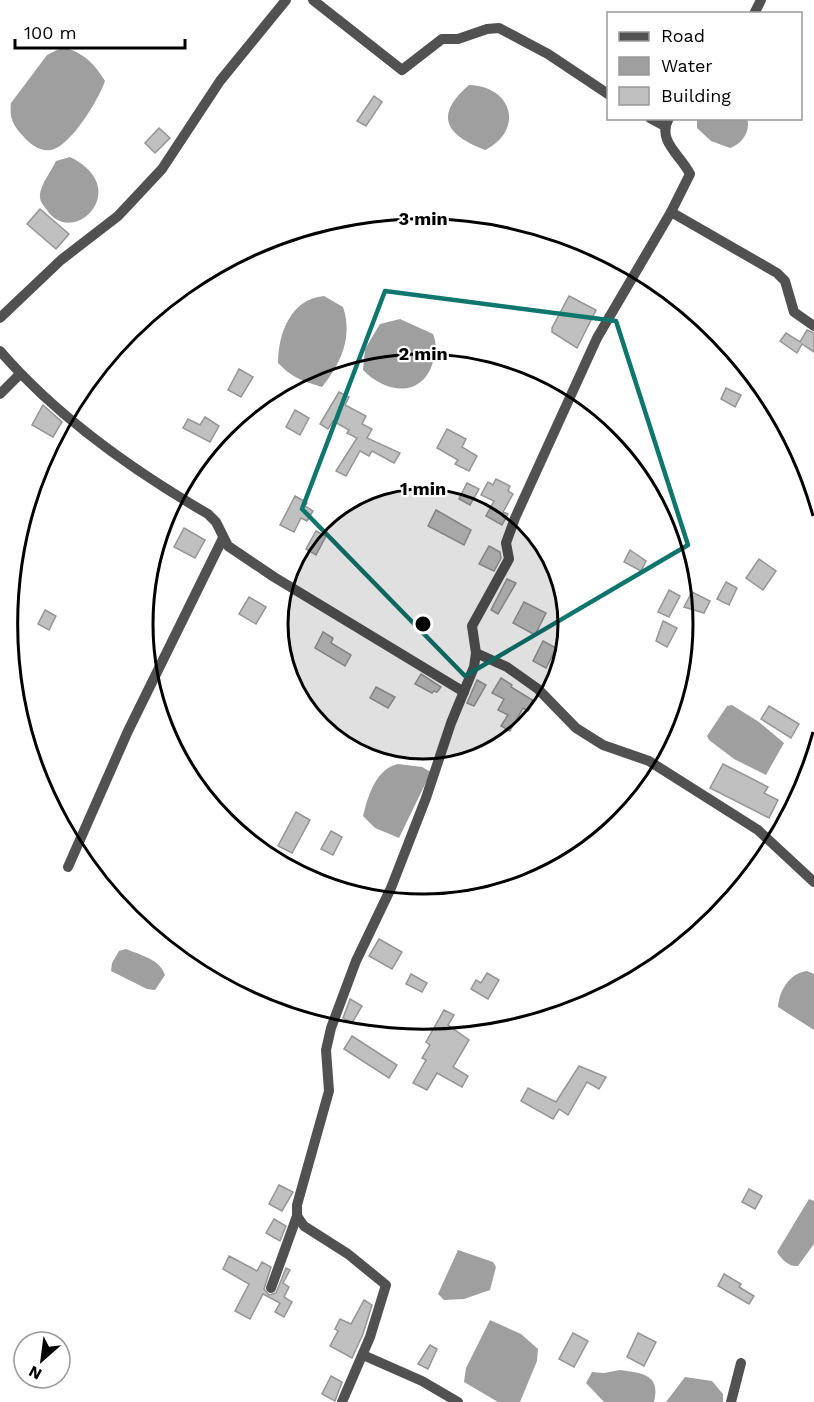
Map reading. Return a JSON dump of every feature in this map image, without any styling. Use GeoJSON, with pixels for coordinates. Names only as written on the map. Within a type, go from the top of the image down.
{"type":"FeatureCollection","features":[{"type":"Feature","properties":{"kind":"street"},"geometry":{"type":"LineString","coordinates":[[0,318],[61,261],[118,216],[162,169],[220,81],[286,0]]}},
{"type":"Feature","properties":{"kind":"street"},"geometry":{"type":"LineString","coordinates":[[313,0],[402,70],[442,39],[458,39],[488,29],[500,28],[548,54],[607,93]]}},
{"type":"Feature","properties":{"kind":"street"},"geometry":{"type":"LineString","coordinates":[[271,1288],[297,1216],[297,1205],[329,1091],[326,1050],[331,1028],[356,961],[391,888],[474,667],[476,653],[472,626],[508,559],[506,543],[515,518],[597,338],[671,212],[690,174],[684,160],[666,140],[667,122]]}},
{"type":"Feature","properties":{"kind":"street"},"geometry":{"type":"LineString","coordinates":[[671,212],[777,273],[785,281],[794,312],[814,326]]}},
{"type":"Feature","properties":{"kind":"street"},"geometry":{"type":"LineString","coordinates":[[0,351],[20,374],[117,458],[208,514],[216,522],[228,546],[274,577],[464,692]]}},
{"type":"Feature","properties":{"kind":"street"},"geometry":{"type":"LineString","coordinates":[[0,394],[20,374]]}},
{"type":"Feature","properties":{"kind":"street"},"geometry":{"type":"LineString","coordinates":[[68,867],[128,731],[223,538]]}},
{"type":"Feature","properties":{"kind":"street"},"geometry":{"type":"LineString","coordinates":[[476,653],[507,667],[538,690],[576,728],[603,745],[649,761],[758,830],[814,882]]}},
{"type":"Feature","properties":{"kind":"street"},"geometry":{"type":"LineString","coordinates":[[297,1216],[304,1226],[348,1254],[386,1285],[363,1355],[342,1402]]}},
{"type":"Feature","properties":{"kind":"street"},"geometry":{"type":"LineString","coordinates":[[363,1355],[422,1381],[458,1402]]}},
{"type":"Feature","properties":{"kind":"street"},"geometry":{"type":"LineString","coordinates":[[731,1402],[741,1363]]}},
{"type":"Feature","properties":{"kind":"highlighted area"},"geometry":{"type":"Polygon","coordinates":[[[385,291],[616,321],[688,545],[465,676],[302,509],[385,291]]]}},
{"type":"Feature","properties":{"kind":"water"},"geometry":{"type":"Polygon","coordinates":[[[63,47],[77,52],[88,60],[105,81],[91,110],[67,140],[59,147],[43,150],[32,144],[17,129],[11,117],[11,103],[47,55],[63,47]]]}},
{"type":"Feature","properties":{"kind":"water"},"geometry":{"type":"Polygon","coordinates":[[[469,85],[484,87],[495,93],[504,101],[508,110],[509,121],[505,132],[498,142],[485,150],[461,138],[453,131],[449,123],[448,115],[451,106],[469,85]]]}},
{"type":"Feature","properties":{"kind":"water"},"geometry":{"type":"Polygon","coordinates":[[[697,120],[747,120],[748,123],[747,132],[738,143],[730,148],[711,141],[697,128],[697,120]]]}},
{"type":"Feature","properties":{"kind":"water"},"geometry":{"type":"Polygon","coordinates":[[[70,157],[89,170],[97,184],[98,198],[92,210],[82,219],[70,223],[58,220],[44,206],[40,196],[42,186],[56,161],[70,157]]]}},
{"type":"Feature","properties":{"kind":"water"},"geometry":{"type":"Polygon","coordinates":[[[324,296],[343,307],[347,329],[340,359],[322,387],[298,378],[278,363],[281,340],[289,319],[303,304],[324,296]]]}},
{"type":"Feature","properties":{"kind":"water"},"geometry":{"type":"Polygon","coordinates":[[[400,319],[433,334],[436,344],[428,374],[412,387],[392,387],[382,384],[363,370],[365,349],[380,324],[400,319]]]}},
{"type":"Feature","properties":{"kind":"water"},"geometry":{"type":"Polygon","coordinates":[[[732,705],[759,722],[784,743],[766,775],[734,759],[707,736],[727,706],[732,705]]]}},
{"type":"Feature","properties":{"kind":"water"},"geometry":{"type":"Polygon","coordinates":[[[398,764],[422,767],[431,772],[399,838],[375,828],[363,816],[374,784],[384,771],[398,764]]]}},
{"type":"Feature","properties":{"kind":"water"},"geometry":{"type":"Polygon","coordinates":[[[126,949],[149,958],[159,965],[165,975],[155,990],[147,989],[111,971],[112,963],[119,951],[126,949]]]}},
{"type":"Feature","properties":{"kind":"water"},"geometry":{"type":"Polygon","coordinates":[[[807,971],[814,974],[814,1030],[778,1007],[786,983],[795,975],[807,971]]]}},
{"type":"Feature","properties":{"kind":"water"},"geometry":{"type":"Polygon","coordinates":[[[809,1199],[814,1201],[814,1244],[798,1266],[792,1265],[783,1260],[777,1252],[809,1199]]]}},
{"type":"Feature","properties":{"kind":"water"},"geometry":{"type":"Polygon","coordinates":[[[458,1250],[493,1262],[496,1267],[490,1290],[464,1299],[444,1300],[438,1294],[458,1250]]]}},
{"type":"Feature","properties":{"kind":"water"},"geometry":{"type":"Polygon","coordinates":[[[490,1320],[521,1334],[538,1349],[537,1361],[520,1402],[498,1402],[464,1382],[466,1368],[490,1320]]]}},
{"type":"Feature","properties":{"kind":"water"},"geometry":{"type":"Polygon","coordinates":[[[620,1370],[636,1372],[648,1377],[655,1386],[654,1402],[604,1402],[586,1383],[592,1372],[604,1373],[620,1370]]]}},
{"type":"Feature","properties":{"kind":"water"},"geometry":{"type":"Polygon","coordinates":[[[685,1377],[712,1381],[723,1394],[723,1402],[666,1402],[685,1377]]]}},
{"type":"Feature","properties":{"kind":"building"},"geometry":{"type":"Polygon","coordinates":[[[374,96],[382,102],[366,126],[357,121],[374,96]]]}},
{"type":"Feature","properties":{"kind":"building"},"geometry":{"type":"Polygon","coordinates":[[[159,128],[170,138],[155,153],[145,143],[159,128]]]}},
{"type":"Feature","properties":{"kind":"building"},"geometry":{"type":"Polygon","coordinates":[[[40,209],[69,234],[56,249],[27,224],[40,209]]]}},
{"type":"Feature","properties":{"kind":"building"},"geometry":{"type":"Polygon","coordinates":[[[569,296],[596,310],[577,348],[552,332],[569,296]]]}},
{"type":"Feature","properties":{"kind":"building"},"geometry":{"type":"Polygon","coordinates":[[[807,330],[814,333],[814,352],[802,344],[797,353],[780,341],[786,333],[800,342],[807,330]]]}},
{"type":"Feature","properties":{"kind":"building"},"geometry":{"type":"Polygon","coordinates":[[[239,369],[253,377],[241,397],[228,390],[239,369]]]}},
{"type":"Feature","properties":{"kind":"building"},"geometry":{"type":"Polygon","coordinates":[[[726,388],[741,395],[735,407],[721,399],[726,388]]]}},
{"type":"Feature","properties":{"kind":"building"},"geometry":{"type":"Polygon","coordinates":[[[339,392],[349,397],[345,405],[366,416],[362,424],[372,429],[367,438],[400,453],[394,463],[372,451],[369,456],[360,451],[346,476],[336,471],[357,438],[347,433],[349,430],[333,421],[328,429],[320,424],[339,392]]]}},
{"type":"Feature","properties":{"kind":"building"},"geometry":{"type":"Polygon","coordinates":[[[43,405],[62,422],[53,437],[32,425],[43,405]]]}},
{"type":"Feature","properties":{"kind":"building"},"geometry":{"type":"Polygon","coordinates":[[[295,410],[309,418],[300,435],[286,427],[295,410]]]}},
{"type":"Feature","properties":{"kind":"building"},"geometry":{"type":"Polygon","coordinates":[[[205,417],[219,426],[210,442],[183,428],[188,419],[200,425],[205,417]]]}},
{"type":"Feature","properties":{"kind":"building"},"geometry":{"type":"Polygon","coordinates":[[[447,429],[466,439],[462,447],[477,456],[469,471],[455,464],[458,460],[437,448],[447,429]]]}},
{"type":"Feature","properties":{"kind":"building"},"geometry":{"type":"Polygon","coordinates":[[[496,479],[510,486],[508,491],[513,494],[503,512],[508,514],[502,525],[486,516],[494,501],[481,495],[488,482],[493,485],[496,479]]]}},
{"type":"Feature","properties":{"kind":"building"},"geometry":{"type":"Polygon","coordinates":[[[467,483],[479,489],[470,505],[459,499],[467,483]]]}},
{"type":"Feature","properties":{"kind":"building"},"geometry":{"type":"Polygon","coordinates":[[[295,496],[307,503],[305,506],[313,511],[307,521],[301,518],[294,532],[280,525],[295,496]]]}},
{"type":"Feature","properties":{"kind":"building"},"geometry":{"type":"Polygon","coordinates":[[[436,510],[471,530],[464,545],[428,526],[436,510]]]}},
{"type":"Feature","properties":{"kind":"building"},"geometry":{"type":"Polygon","coordinates":[[[184,528],[205,540],[195,558],[174,547],[184,528]]]}},
{"type":"Feature","properties":{"kind":"building"},"geometry":{"type":"Polygon","coordinates":[[[316,531],[326,536],[316,555],[306,549],[316,531]]]}},
{"type":"Feature","properties":{"kind":"building"},"geometry":{"type":"Polygon","coordinates":[[[489,546],[500,552],[501,558],[494,571],[479,564],[489,546]]]}},
{"type":"Feature","properties":{"kind":"building"},"geometry":{"type":"Polygon","coordinates":[[[630,550],[646,561],[641,571],[624,562],[630,550]]]}},
{"type":"Feature","properties":{"kind":"building"},"geometry":{"type":"Polygon","coordinates":[[[759,559],[776,571],[763,590],[746,578],[759,559]]]}},
{"type":"Feature","properties":{"kind":"building"},"geometry":{"type":"Polygon","coordinates":[[[507,579],[516,583],[498,614],[491,610],[507,579]]]}},
{"type":"Feature","properties":{"kind":"building"},"geometry":{"type":"Polygon","coordinates":[[[726,582],[737,588],[729,605],[717,599],[726,582]]]}},
{"type":"Feature","properties":{"kind":"building"},"geometry":{"type":"Polygon","coordinates":[[[669,590],[680,596],[669,617],[658,612],[669,590]]]}},
{"type":"Feature","properties":{"kind":"building"},"geometry":{"type":"Polygon","coordinates":[[[692,592],[710,601],[704,613],[684,607],[692,592]]]}},
{"type":"Feature","properties":{"kind":"building"},"geometry":{"type":"Polygon","coordinates":[[[249,597],[266,607],[256,624],[239,614],[249,597]]]}},
{"type":"Feature","properties":{"kind":"building"},"geometry":{"type":"Polygon","coordinates":[[[524,602],[546,613],[535,635],[513,623],[524,602]]]}},
{"type":"Feature","properties":{"kind":"building"},"geometry":{"type":"Polygon","coordinates":[[[45,610],[56,616],[49,630],[38,624],[45,610]]]}},
{"type":"Feature","properties":{"kind":"building"},"geometry":{"type":"Polygon","coordinates":[[[663,621],[677,628],[667,647],[656,641],[663,621]]]}},
{"type":"Feature","properties":{"kind":"building"},"geometry":{"type":"Polygon","coordinates":[[[323,632],[333,638],[331,643],[351,655],[345,666],[315,648],[323,632]]]}},
{"type":"Feature","properties":{"kind":"building"},"geometry":{"type":"Polygon","coordinates":[[[543,641],[556,648],[546,668],[533,661],[543,641]]]}},
{"type":"Feature","properties":{"kind":"building"},"geometry":{"type":"Polygon","coordinates":[[[421,674],[441,687],[437,692],[432,693],[415,684],[421,674]]]}},
{"type":"Feature","properties":{"kind":"building"},"geometry":{"type":"Polygon","coordinates":[[[501,678],[534,701],[528,711],[523,708],[510,731],[501,726],[508,715],[498,710],[504,699],[492,693],[501,678]]]}},
{"type":"Feature","properties":{"kind":"building"},"geometry":{"type":"Polygon","coordinates":[[[477,680],[486,685],[474,706],[467,703],[477,680]]]}},
{"type":"Feature","properties":{"kind":"building"},"geometry":{"type":"Polygon","coordinates":[[[376,687],[395,697],[388,708],[370,698],[376,687]]]}},
{"type":"Feature","properties":{"kind":"building"},"geometry":{"type":"Polygon","coordinates":[[[769,706],[799,724],[791,738],[761,719],[769,706]]]}},
{"type":"Feature","properties":{"kind":"building"},"geometry":{"type":"Polygon","coordinates":[[[723,764],[768,787],[764,793],[778,800],[769,818],[710,788],[723,764]]]}},
{"type":"Feature","properties":{"kind":"building"},"geometry":{"type":"Polygon","coordinates":[[[296,812],[310,820],[292,853],[278,846],[296,812]]]}},
{"type":"Feature","properties":{"kind":"building"},"geometry":{"type":"Polygon","coordinates":[[[331,831],[342,837],[333,855],[321,849],[331,831]]]}},
{"type":"Feature","properties":{"kind":"building"},"geometry":{"type":"Polygon","coordinates":[[[379,939],[402,952],[392,969],[369,956],[379,939]]]}},
{"type":"Feature","properties":{"kind":"building"},"geometry":{"type":"Polygon","coordinates":[[[487,973],[499,980],[488,999],[471,989],[476,980],[481,983],[487,973]]]}},
{"type":"Feature","properties":{"kind":"building"},"geometry":{"type":"Polygon","coordinates":[[[411,974],[427,983],[422,992],[406,984],[411,974]]]}},
{"type":"Feature","properties":{"kind":"building"},"geometry":{"type":"Polygon","coordinates":[[[350,999],[362,1006],[352,1023],[343,1018],[350,999]]]}},
{"type":"Feature","properties":{"kind":"building"},"geometry":{"type":"Polygon","coordinates":[[[444,1010],[454,1015],[448,1025],[469,1040],[453,1067],[468,1076],[462,1087],[437,1073],[427,1090],[413,1083],[426,1060],[422,1058],[430,1045],[426,1042],[444,1010]]]}},
{"type":"Feature","properties":{"kind":"building"},"geometry":{"type":"Polygon","coordinates":[[[352,1036],[397,1065],[389,1078],[344,1049],[352,1036]]]}},
{"type":"Feature","properties":{"kind":"building"},"geometry":{"type":"Polygon","coordinates":[[[579,1066],[606,1077],[599,1089],[587,1082],[568,1115],[559,1109],[553,1119],[521,1101],[528,1088],[556,1102],[579,1066]]]}},
{"type":"Feature","properties":{"kind":"building"},"geometry":{"type":"Polygon","coordinates":[[[279,1185],[293,1192],[282,1211],[269,1204],[279,1185]]]}},
{"type":"Feature","properties":{"kind":"building"},"geometry":{"type":"Polygon","coordinates":[[[749,1189],[762,1196],[755,1209],[742,1202],[749,1189]]]}},
{"type":"Feature","properties":{"kind":"building"},"geometry":{"type":"Polygon","coordinates":[[[274,1219],[286,1226],[280,1241],[266,1233],[274,1219]]]}},
{"type":"Feature","properties":{"kind":"building"},"geometry":{"type":"Polygon","coordinates":[[[229,1256],[257,1271],[262,1262],[271,1267],[264,1289],[269,1295],[276,1293],[286,1268],[290,1270],[283,1283],[289,1287],[284,1297],[292,1302],[284,1317],[275,1312],[280,1303],[263,1294],[250,1319],[235,1311],[249,1284],[223,1269],[229,1256]]]}},
{"type":"Feature","properties":{"kind":"building"},"geometry":{"type":"Polygon","coordinates":[[[724,1274],[741,1284],[739,1287],[754,1296],[749,1304],[718,1286],[724,1274]]]}},
{"type":"Feature","properties":{"kind":"building"},"geometry":{"type":"Polygon","coordinates":[[[364,1300],[372,1305],[363,1334],[352,1358],[330,1346],[338,1331],[335,1329],[340,1319],[351,1324],[364,1300]]]}},
{"type":"Feature","properties":{"kind":"building"},"geometry":{"type":"Polygon","coordinates":[[[573,1333],[588,1341],[574,1367],[559,1359],[573,1333]]]}},
{"type":"Feature","properties":{"kind":"building"},"geometry":{"type":"Polygon","coordinates":[[[638,1333],[656,1342],[644,1366],[627,1357],[638,1333]]]}},
{"type":"Feature","properties":{"kind":"building"},"geometry":{"type":"Polygon","coordinates":[[[430,1345],[437,1349],[428,1369],[418,1364],[430,1345]]]}},
{"type":"Feature","properties":{"kind":"building"},"geometry":{"type":"Polygon","coordinates":[[[331,1376],[342,1382],[335,1401],[322,1394],[331,1376]]]}}]}
